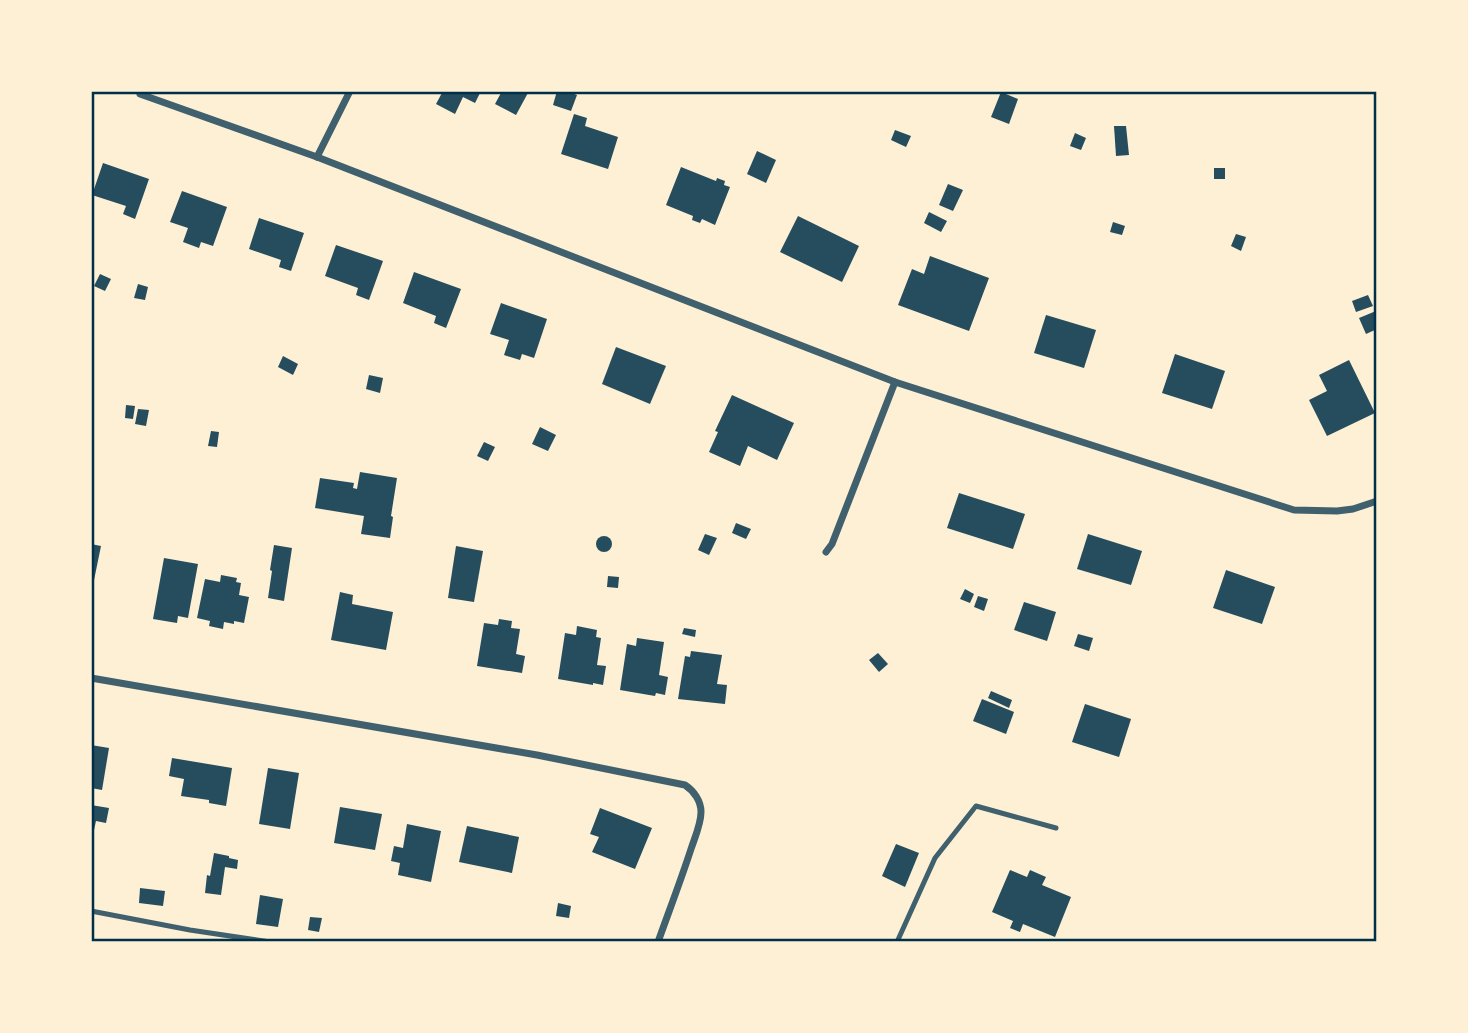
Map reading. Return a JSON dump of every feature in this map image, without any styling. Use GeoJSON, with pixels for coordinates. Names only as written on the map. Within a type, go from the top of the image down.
{"type":"FeatureCollection","features":[{"type":"Feature","properties":{"kind":"street"},"geometry":{"type":"LineString","coordinates":[[317,158],[349,91]]}},
{"type":"Feature","properties":{"kind":"street"},"geometry":{"type":"LineString","coordinates":[[140,94],[317,158],[895,382],[1294,510],[1337,511],[1377,501]]}},
{"type":"Feature","properties":{"kind":"street"},"geometry":{"type":"LineString","coordinates":[[826,552],[832,544],[895,382]]}},
{"type":"Feature","properties":{"kind":"street"},"geometry":{"type":"LineString","coordinates":[[91,678],[550,758],[685,785],[696,796],[701,809],[700,822],[658,942]]}},
{"type":"Feature","properties":{"kind":"lane"},"geometry":{"type":"LineString","coordinates":[[897,942],[935,859],[976,806],[1056,828]]}},
{"type":"Feature","properties":{"kind":"lane"},"geometry":{"type":"LineString","coordinates":[[91,911],[270,942]]}},
{"type":"Feature","properties":{"kind":"building"},"geometry":{"type":"Polygon","coordinates":[[[443,91],[481,91],[475,103],[463,97],[455,114],[436,104],[443,91]]]}},
{"type":"Feature","properties":{"kind":"building"},"geometry":{"type":"Polygon","coordinates":[[[502,91],[529,91],[516,115],[495,104],[502,91]]]}},
{"type":"Feature","properties":{"kind":"building"},"geometry":{"type":"Polygon","coordinates":[[[557,91],[577,95],[571,111],[553,105],[557,91]]]}},
{"type":"Feature","properties":{"kind":"building"},"geometry":{"type":"Polygon","coordinates":[[[1001,92],[1018,99],[1009,124],[991,117],[1001,92]]]}},
{"type":"Feature","properties":{"kind":"building"},"geometry":{"type":"Polygon","coordinates":[[[574,114],[587,118],[585,126],[618,137],[608,169],[561,154],[574,114]]]}},
{"type":"Feature","properties":{"kind":"building"},"geometry":{"type":"Polygon","coordinates":[[[1114,126],[1126,126],[1129,155],[1116,156],[1114,126]]]}},
{"type":"Feature","properties":{"kind":"building"},"geometry":{"type":"Polygon","coordinates":[[[895,130],[911,136],[906,147],[891,140],[895,130]]]}},
{"type":"Feature","properties":{"kind":"building"},"geometry":{"type":"Polygon","coordinates":[[[1075,133],[1086,138],[1081,150],[1070,146],[1075,133]]]}},
{"type":"Feature","properties":{"kind":"building"},"geometry":{"type":"Polygon","coordinates":[[[757,151],[776,160],[766,183],[747,174],[757,151]]]}},
{"type":"Feature","properties":{"kind":"building"},"geometry":{"type":"Polygon","coordinates":[[[103,163],[149,179],[135,219],[123,214],[126,206],[92,195],[103,163]]]}},
{"type":"Feature","properties":{"kind":"building"},"geometry":{"type":"Polygon","coordinates":[[[681,167],[716,181],[717,178],[725,181],[724,185],[730,187],[715,225],[702,219],[700,223],[692,220],[693,216],[666,205],[681,167]]]}},
{"type":"Feature","properties":{"kind":"building"},"geometry":{"type":"Polygon","coordinates":[[[1214,168],[1225,168],[1225,179],[1214,179],[1214,168]]]}},
{"type":"Feature","properties":{"kind":"building"},"geometry":{"type":"Polygon","coordinates":[[[948,184],[963,190],[953,211],[939,205],[948,184]]]}},
{"type":"Feature","properties":{"kind":"building"},"geometry":{"type":"Polygon","coordinates":[[[182,191],[227,207],[213,246],[201,242],[199,248],[183,242],[188,228],[170,222],[182,191]]]}},
{"type":"Feature","properties":{"kind":"building"},"geometry":{"type":"Polygon","coordinates":[[[929,212],[947,221],[941,232],[924,223],[929,212]]]}},
{"type":"Feature","properties":{"kind":"building"},"geometry":{"type":"Polygon","coordinates":[[[798,216],[859,246],[842,282],[780,252],[798,216]]]}},
{"type":"Feature","properties":{"kind":"building"},"geometry":{"type":"Polygon","coordinates":[[[259,218],[304,233],[291,271],[279,267],[281,260],[249,249],[259,218]]]}},
{"type":"Feature","properties":{"kind":"building"},"geometry":{"type":"Polygon","coordinates":[[[1113,222],[1125,226],[1122,235],[1110,232],[1113,222]]]}},
{"type":"Feature","properties":{"kind":"building"},"geometry":{"type":"Polygon","coordinates":[[[1236,234],[1246,237],[1241,251],[1231,246],[1236,234]]]}},
{"type":"Feature","properties":{"kind":"building"},"geometry":{"type":"Polygon","coordinates":[[[336,245],[383,261],[369,300],[356,295],[358,288],[325,276],[336,245]]]}},
{"type":"Feature","properties":{"kind":"building"},"geometry":{"type":"Polygon","coordinates":[[[930,256],[989,278],[969,331],[898,305],[912,269],[924,274],[930,256]]]}},
{"type":"Feature","properties":{"kind":"building"},"geometry":{"type":"Polygon","coordinates":[[[414,272],[461,289],[446,328],[434,323],[436,316],[403,303],[414,272]]]}},
{"type":"Feature","properties":{"kind":"building"},"geometry":{"type":"Polygon","coordinates":[[[100,274],[111,279],[105,291],[94,286],[100,274]]]}},
{"type":"Feature","properties":{"kind":"building"},"geometry":{"type":"Polygon","coordinates":[[[138,284],[148,287],[145,300],[134,298],[138,284]]]}},
{"type":"Feature","properties":{"kind":"building"},"geometry":{"type":"Polygon","coordinates":[[[1368,295],[1373,306],[1356,312],[1352,301],[1368,295]]]}},
{"type":"Feature","properties":{"kind":"building"},"geometry":{"type":"Polygon","coordinates":[[[501,303],[547,319],[534,358],[522,354],[520,360],[504,355],[509,340],[490,334],[501,303]]]}},
{"type":"Feature","properties":{"kind":"building"},"geometry":{"type":"Polygon","coordinates":[[[1376,311],[1377,329],[1366,334],[1359,318],[1376,311]]]}},
{"type":"Feature","properties":{"kind":"building"},"geometry":{"type":"Polygon","coordinates":[[[1046,315],[1096,330],[1084,368],[1034,353],[1046,315]]]}},
{"type":"Feature","properties":{"kind":"building"},"geometry":{"type":"Polygon","coordinates":[[[616,347],[666,366],[650,404],[602,384],[616,347]]]}},
{"type":"Feature","properties":{"kind":"building"},"geometry":{"type":"Polygon","coordinates":[[[1175,354],[1225,371],[1212,409],[1162,393],[1175,354]]]}},
{"type":"Feature","properties":{"kind":"building"},"geometry":{"type":"Polygon","coordinates":[[[283,356],[298,364],[293,375],[278,367],[283,356]]]}},
{"type":"Feature","properties":{"kind":"building"},"geometry":{"type":"Polygon","coordinates":[[[1349,360],[1375,413],[1327,436],[1309,400],[1327,391],[1319,375],[1349,360]]]}},
{"type":"Feature","properties":{"kind":"building"},"geometry":{"type":"Polygon","coordinates":[[[369,375],[383,378],[380,393],[366,389],[369,375]]]}},
{"type":"Feature","properties":{"kind":"building"},"geometry":{"type":"Polygon","coordinates":[[[732,395],[794,423],[777,460],[748,446],[740,466],[709,452],[718,432],[715,431],[732,395]]]}},
{"type":"Feature","properties":{"kind":"building"},"geometry":{"type":"Polygon","coordinates":[[[126,405],[135,406],[133,419],[125,418],[126,405]]]}},
{"type":"Feature","properties":{"kind":"building"},"geometry":{"type":"Polygon","coordinates":[[[138,409],[149,410],[146,426],[135,424],[138,409]]]}},
{"type":"Feature","properties":{"kind":"building"},"geometry":{"type":"Polygon","coordinates":[[[540,427],[556,435],[548,451],[532,444],[540,427]]]}},
{"type":"Feature","properties":{"kind":"building"},"geometry":{"type":"Polygon","coordinates":[[[211,431],[219,432],[217,447],[208,446],[211,431]]]}},
{"type":"Feature","properties":{"kind":"building"},"geometry":{"type":"Polygon","coordinates":[[[484,442],[495,447],[488,461],[477,456],[484,442]]]}},
{"type":"Feature","properties":{"kind":"building"},"geometry":{"type":"Polygon","coordinates":[[[360,472],[397,478],[390,538],[361,534],[364,516],[315,508],[320,478],[354,483],[353,488],[357,489],[360,472]]]}},
{"type":"Feature","properties":{"kind":"building"},"geometry":{"type":"Polygon","coordinates":[[[959,493],[1025,514],[1013,549],[947,528],[959,493]]]}},
{"type":"Feature","properties":{"kind":"building"},"geometry":{"type":"Polygon","coordinates":[[[736,523],[751,529],[746,539],[732,533],[736,523]]]}},
{"type":"Feature","properties":{"kind":"building"},"geometry":{"type":"Polygon","coordinates":[[[705,534],[717,538],[709,555],[698,550],[705,534]]]}},
{"type":"Feature","properties":{"kind":"building"},"geometry":{"type":"Polygon","coordinates":[[[1088,534],[1142,551],[1131,585],[1077,569],[1088,534]]]}},
{"type":"Feature","properties":{"kind":"building"},"geometry":{"type":"Polygon","coordinates":[[[601,536],[607,536],[612,544],[610,550],[601,552],[596,547],[596,541],[601,536]]]}},
{"type":"Feature","properties":{"kind":"building"},"geometry":{"type":"Polygon","coordinates":[[[91,544],[101,546],[92,590],[91,590],[91,544]]]}},
{"type":"Feature","properties":{"kind":"building"},"geometry":{"type":"Polygon","coordinates":[[[274,545],[292,548],[284,601],[268,598],[274,545]]]}},
{"type":"Feature","properties":{"kind":"building"},"geometry":{"type":"Polygon","coordinates":[[[456,546],[483,551],[474,602],[448,598],[456,546]]]}},
{"type":"Feature","properties":{"kind":"building"},"geometry":{"type":"Polygon","coordinates":[[[164,558],[198,564],[188,618],[178,616],[177,623],[153,619],[164,558]]]}},
{"type":"Feature","properties":{"kind":"building"},"geometry":{"type":"Polygon","coordinates":[[[1226,570],[1275,587],[1262,624],[1213,608],[1226,570]]]}},
{"type":"Feature","properties":{"kind":"building"},"geometry":{"type":"Polygon","coordinates":[[[221,575],[237,578],[236,582],[241,583],[239,595],[249,597],[244,623],[224,622],[223,629],[209,626],[210,621],[197,618],[205,579],[220,582],[221,575]]]}},
{"type":"Feature","properties":{"kind":"building"},"geometry":{"type":"Polygon","coordinates":[[[608,576],[619,577],[618,588],[607,587],[608,576]]]}},
{"type":"Feature","properties":{"kind":"building"},"geometry":{"type":"Polygon","coordinates":[[[965,589],[974,594],[970,603],[960,599],[965,589]]]}},
{"type":"Feature","properties":{"kind":"building"},"geometry":{"type":"Polygon","coordinates":[[[340,592],[353,595],[352,604],[393,612],[386,650],[331,640],[340,592]]]}},
{"type":"Feature","properties":{"kind":"building"},"geometry":{"type":"Polygon","coordinates":[[[978,596],[988,599],[984,611],[974,607],[978,596]]]}},
{"type":"Feature","properties":{"kind":"building"},"geometry":{"type":"Polygon","coordinates":[[[1024,602],[1056,612],[1047,641],[1014,630],[1024,602]]]}},
{"type":"Feature","properties":{"kind":"building"},"geometry":{"type":"Polygon","coordinates":[[[499,619],[512,621],[511,628],[520,629],[516,654],[525,656],[522,673],[477,666],[484,623],[498,625],[499,619]]]}},
{"type":"Feature","properties":{"kind":"building"},"geometry":{"type":"Polygon","coordinates":[[[577,626],[597,630],[596,637],[601,638],[597,665],[606,666],[603,685],[558,679],[565,633],[576,635],[577,626]]]}},
{"type":"Feature","properties":{"kind":"building"},"geometry":{"type":"Polygon","coordinates":[[[684,628],[696,630],[695,637],[682,634],[684,628]]]}},
{"type":"Feature","properties":{"kind":"building"},"geometry":{"type":"Polygon","coordinates":[[[1078,634],[1093,638],[1089,651],[1074,646],[1078,634]]]}},
{"type":"Feature","properties":{"kind":"building"},"geometry":{"type":"Polygon","coordinates":[[[637,638],[664,642],[659,675],[668,677],[665,695],[620,690],[627,644],[636,646],[637,638]]]}},
{"type":"Feature","properties":{"kind":"building"},"geometry":{"type":"Polygon","coordinates":[[[691,651],[722,655],[717,684],[727,685],[725,704],[678,699],[685,656],[690,657],[691,651]]]}},
{"type":"Feature","properties":{"kind":"building"},"geometry":{"type":"Polygon","coordinates":[[[878,653],[888,664],[879,672],[869,660],[878,653]]]}},
{"type":"Feature","properties":{"kind":"building"},"geometry":{"type":"Polygon","coordinates":[[[991,691],[1012,700],[1009,708],[988,698],[991,691]]]}},
{"type":"Feature","properties":{"kind":"building"},"geometry":{"type":"Polygon","coordinates":[[[982,699],[1014,712],[1006,734],[973,721],[982,699]]]}},
{"type":"Feature","properties":{"kind":"building"},"geometry":{"type":"Polygon","coordinates":[[[1085,704],[1131,719],[1119,757],[1072,742],[1085,704]]]}},
{"type":"Feature","properties":{"kind":"building"},"geometry":{"type":"Polygon","coordinates":[[[91,745],[109,748],[102,790],[91,788],[91,745]]]}},
{"type":"Feature","properties":{"kind":"building"},"geometry":{"type":"Polygon","coordinates":[[[172,758],[232,768],[226,806],[209,803],[209,800],[181,796],[184,779],[169,776],[172,758]]]}},
{"type":"Feature","properties":{"kind":"building"},"geometry":{"type":"Polygon","coordinates":[[[268,768],[299,773],[290,829],[259,824],[268,768]]]}},
{"type":"Feature","properties":{"kind":"building"},"geometry":{"type":"Polygon","coordinates":[[[91,805],[109,808],[106,823],[96,821],[94,830],[91,829],[91,805]]]}},
{"type":"Feature","properties":{"kind":"building"},"geometry":{"type":"Polygon","coordinates":[[[340,807],[382,814],[375,850],[334,843],[340,807]]]}},
{"type":"Feature","properties":{"kind":"building"},"geometry":{"type":"Polygon","coordinates":[[[600,808],[652,828],[635,869],[592,852],[599,837],[590,834],[600,808]]]}},
{"type":"Feature","properties":{"kind":"building"},"geometry":{"type":"Polygon","coordinates":[[[407,824],[441,831],[431,882],[398,875],[400,863],[391,861],[394,846],[403,848],[407,824]]]}},
{"type":"Feature","properties":{"kind":"building"},"geometry":{"type":"Polygon","coordinates":[[[467,826],[519,837],[512,873],[459,862],[467,826]]]}},
{"type":"Feature","properties":{"kind":"building"},"geometry":{"type":"Polygon","coordinates":[[[896,844],[919,853],[905,887],[882,876],[896,844]]]}},
{"type":"Feature","properties":{"kind":"building"},"geometry":{"type":"Polygon","coordinates":[[[214,853],[238,860],[237,869],[225,867],[221,895],[205,893],[214,853]]]}},
{"type":"Feature","properties":{"kind":"building"},"geometry":{"type":"Polygon","coordinates":[[[1010,870],[1027,877],[1030,870],[1046,877],[1042,885],[1071,897],[1055,937],[1023,924],[1020,932],[1010,928],[1013,921],[992,912],[1010,870]]]}},
{"type":"Feature","properties":{"kind":"building"},"geometry":{"type":"Polygon","coordinates":[[[140,888],[165,891],[163,906],[139,903],[140,888]]]}},
{"type":"Feature","properties":{"kind":"building"},"geometry":{"type":"Polygon","coordinates":[[[260,895],[283,899],[278,927],[256,924],[260,895]]]}},
{"type":"Feature","properties":{"kind":"building"},"geometry":{"type":"Polygon","coordinates":[[[558,903],[571,906],[569,918],[556,916],[558,903]]]}},
{"type":"Feature","properties":{"kind":"building"},"geometry":{"type":"Polygon","coordinates":[[[310,917],[322,918],[319,932],[308,930],[310,917]]]}}]}
